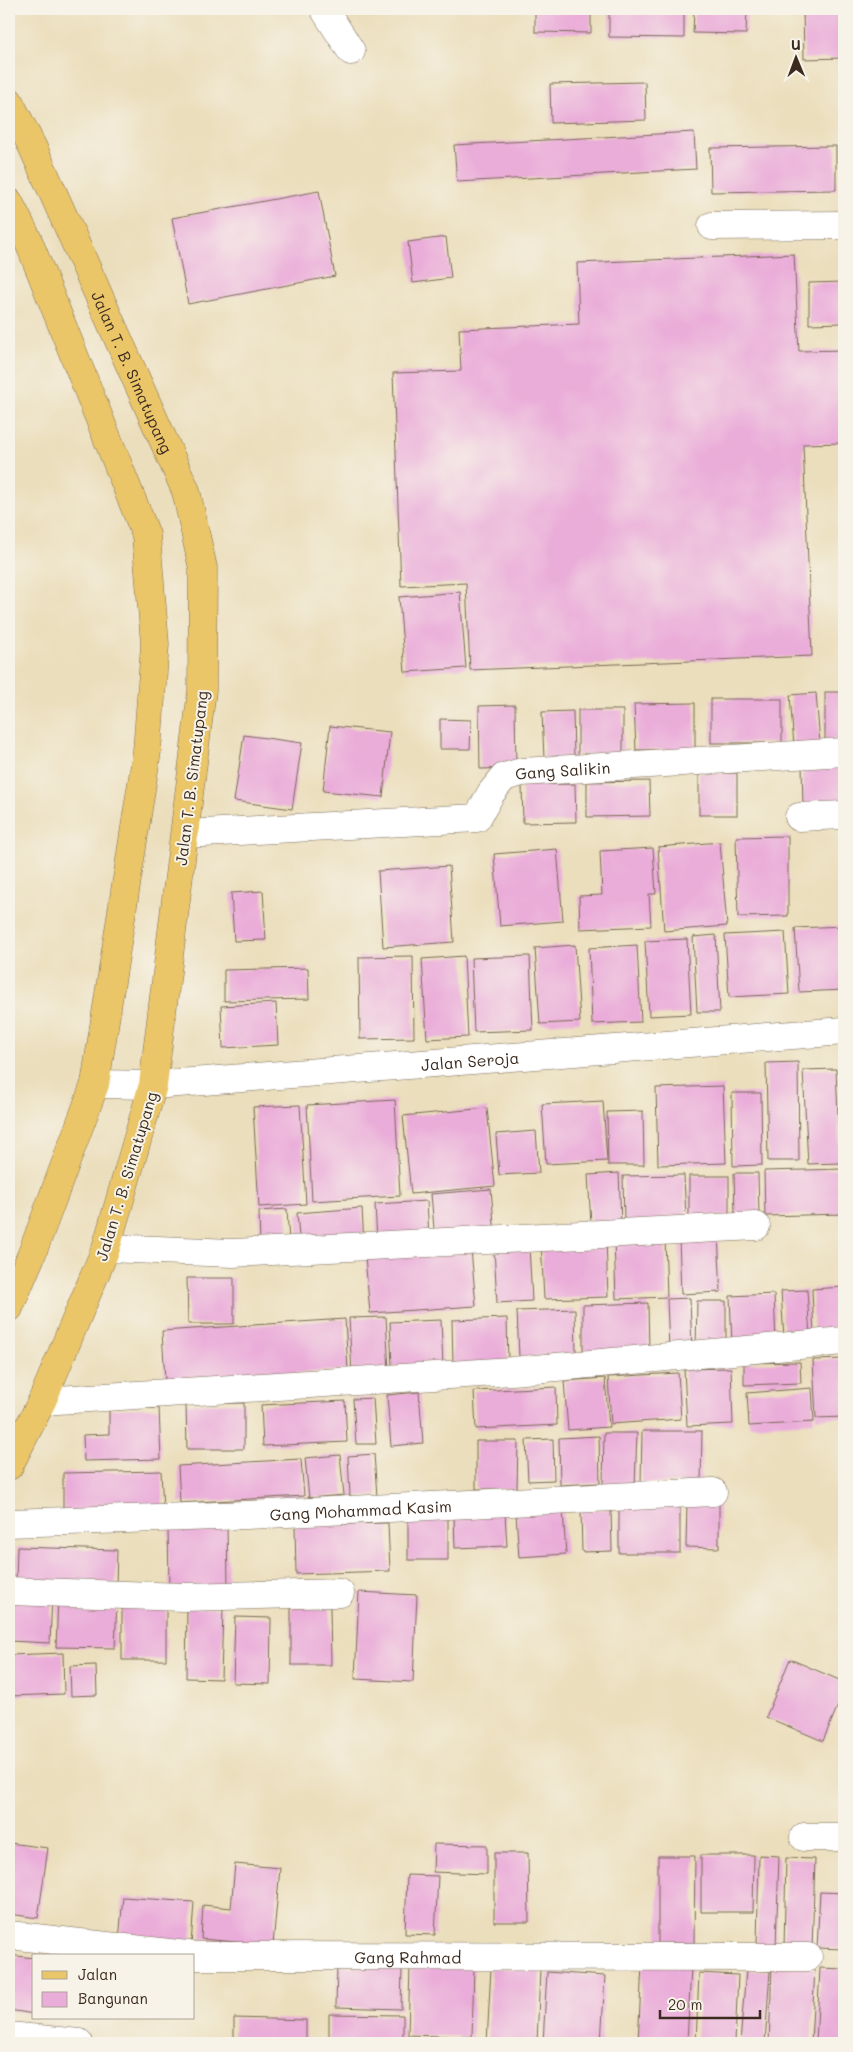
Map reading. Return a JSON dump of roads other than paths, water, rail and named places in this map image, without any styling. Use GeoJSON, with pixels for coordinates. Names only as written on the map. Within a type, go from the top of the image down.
{"type":"FeatureCollection","features":[{"type":"Feature","properties":{"kind":"main road","name":"Jalan T. B. Simatupang"},"geometry":{"type":"LineString","coordinates":[[9,101],[33,148],[186,491],[203,568],[202,690],[154,1085],[106,1248],[42,1401],[9,1466]]}},
{"type":"Feature","properties":{"kind":"main road"},"geometry":{"type":"LineString","coordinates":[[9,202],[28,240],[146,535],[154,634],[146,751],[95,1084],[31,1256],[9,1308]]}},
{"type":"Feature","properties":{"kind":"main road"},"geometry":{"type":"LineString","coordinates":[[28,240],[64,220]]}},
{"type":"Feature","properties":{"kind":"street"},"geometry":{"type":"LineString","coordinates":[[324,9],[351,51]]}},
{"type":"Feature","properties":{"kind":"street"},"geometry":{"type":"LineString","coordinates":[[712,226],[844,225]]}},
{"type":"Feature","properties":{"kind":"street","name":"Gang Salikin"},"geometry":{"type":"LineString","coordinates":[[185,834],[477,818],[491,793],[504,776],[522,772],[844,752]]}},
{"type":"Feature","properties":{"kind":"street"},"geometry":{"type":"LineString","coordinates":[[799,817],[844,815]]}},
{"type":"Feature","properties":{"kind":"street","name":"Jalan Seroja"},"geometry":{"type":"LineString","coordinates":[[95,1084],[154,1085],[844,1031]]}},
{"type":"Feature","properties":{"kind":"street"},"geometry":{"type":"LineString","coordinates":[[106,1248],[233,1253],[756,1226]]}},
{"type":"Feature","properties":{"kind":"street"},"geometry":{"type":"LineString","coordinates":[[42,1401],[512,1371],[844,1341]]}},
{"type":"Feature","properties":{"kind":"street","name":"Gang Mohammad Kasim"},"geometry":{"type":"LineString","coordinates":[[9,1523],[246,1515],[713,1492]]}},
{"type":"Feature","properties":{"kind":"street"},"geometry":{"type":"LineString","coordinates":[[9,1591],[183,1596],[340,1593]]}},
{"type":"Feature","properties":{"kind":"street"},"geometry":{"type":"LineString","coordinates":[[804,1837],[844,1837]]}},
{"type":"Feature","properties":{"kind":"street","name":"Gang Rahmad"},"geometry":{"type":"LineString","coordinates":[[9,1935],[178,1954]]}},
{"type":"Feature","properties":{"kind":"street","name":"Gang Rahmad"},"geometry":{"type":"LineString","coordinates":[[195,1956],[808,1957]]}},
{"type":"Feature","properties":{"kind":"street"},"geometry":{"type":"LineString","coordinates":[[9,2036],[79,2043]]}}]}
